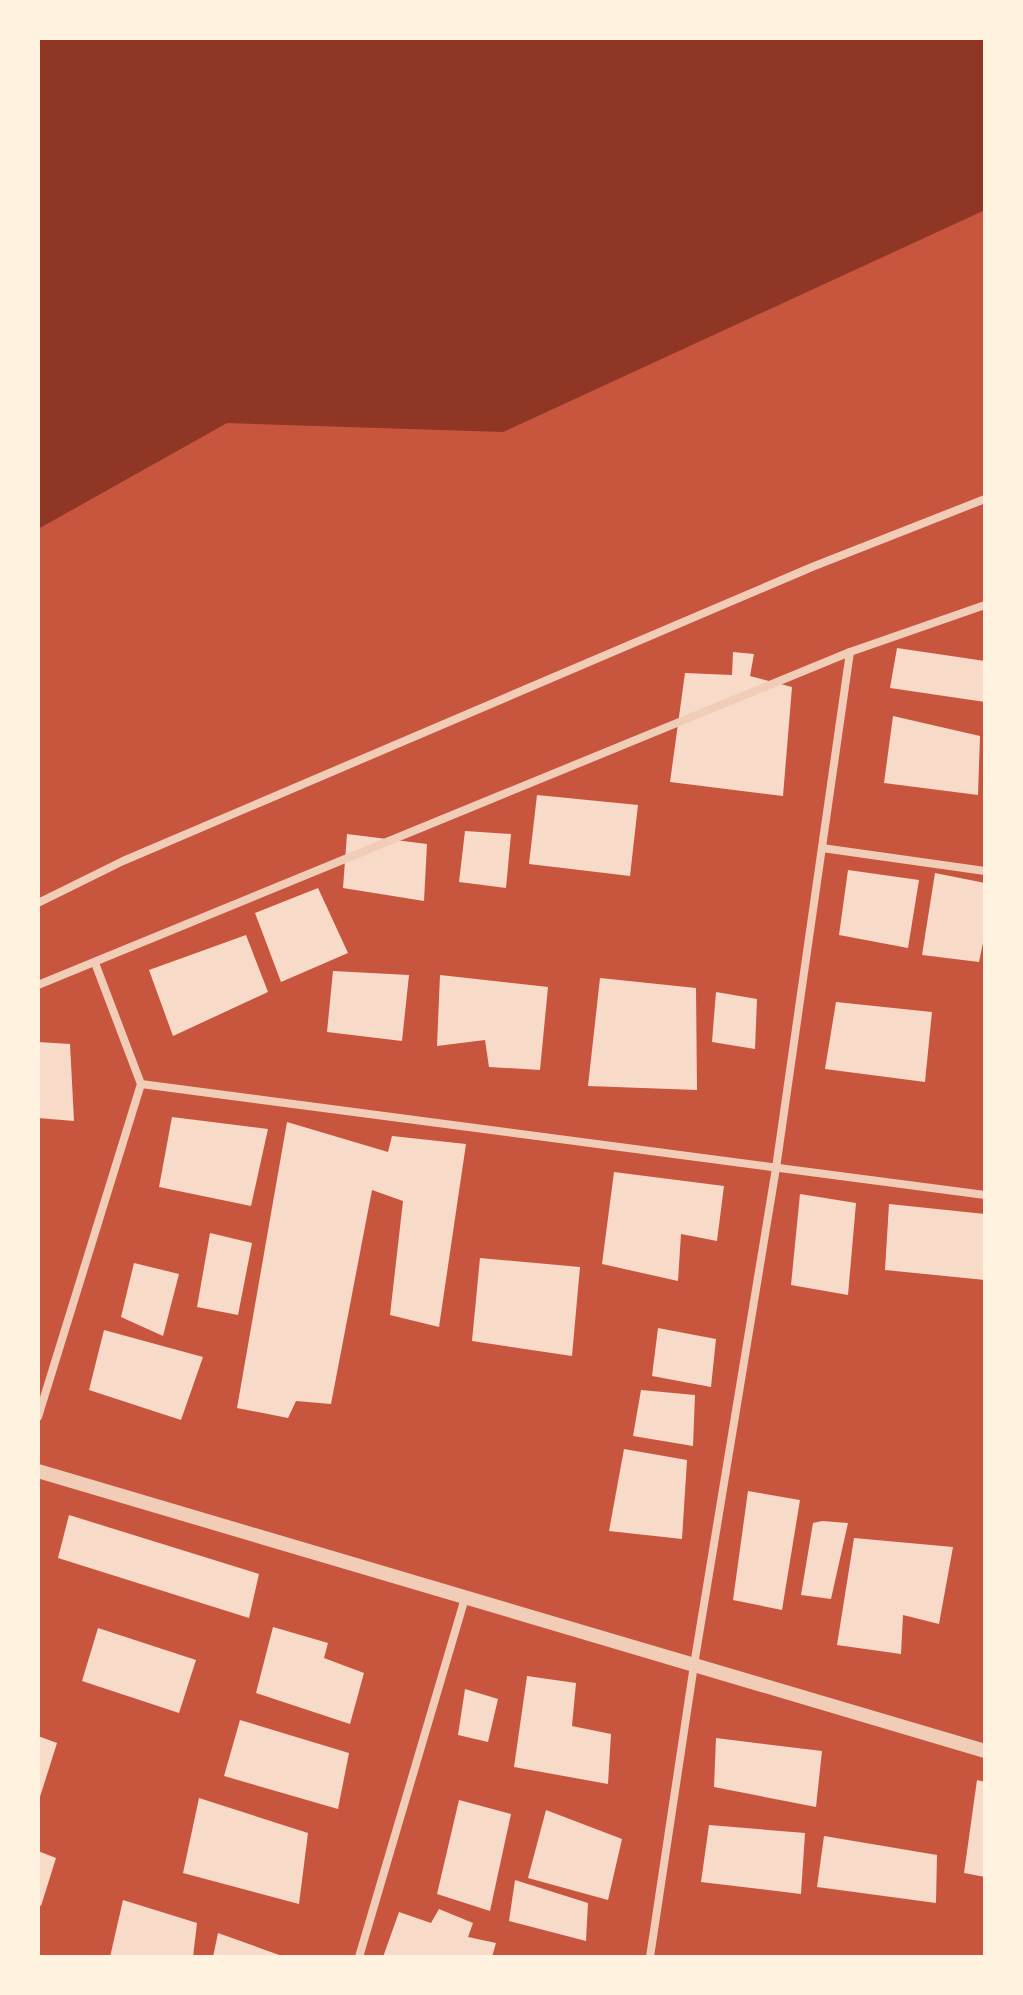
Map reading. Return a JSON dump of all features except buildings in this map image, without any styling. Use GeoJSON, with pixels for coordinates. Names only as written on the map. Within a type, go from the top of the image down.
{"type":"FeatureCollection","features":[{"type":"Feature","properties":{"kind":"street"},"geometry":{"type":"LineString","coordinates":[[38,903],[123,861],[812,567],[985,499]]}},
{"type":"Feature","properties":{"kind":"street"},"geometry":{"type":"LineString","coordinates":[[38,985],[850,652],[985,605]]}},
{"type":"Feature","properties":{"kind":"street"},"geometry":{"type":"LineString","coordinates":[[650,1957],[694,1665],[776,1168],[850,652]]}},
{"type":"Feature","properties":{"kind":"street"},"geometry":{"type":"LineString","coordinates":[[822,848],[985,871]]}},
{"type":"Feature","properties":{"kind":"street"},"geometry":{"type":"LineString","coordinates":[[38,1417],[141,1084],[95,963]]}},
{"type":"Feature","properties":{"kind":"street"},"geometry":{"type":"LineString","coordinates":[[141,1084],[985,1195]]}},
{"type":"Feature","properties":{"kind":"street"},"geometry":{"type":"LineString","coordinates":[[38,1471],[985,1751]]}},
{"type":"Feature","properties":{"kind":"street"},"geometry":{"type":"LineString","coordinates":[[359,1957],[465,1598]]}},
{"type":"Feature","properties":{"kind":"shaded area"},"geometry":{"type":"Polygon","coordinates":[[[38,38],[985,38],[985,210],[503,432],[227,423],[38,529],[38,38]]]}}]}
